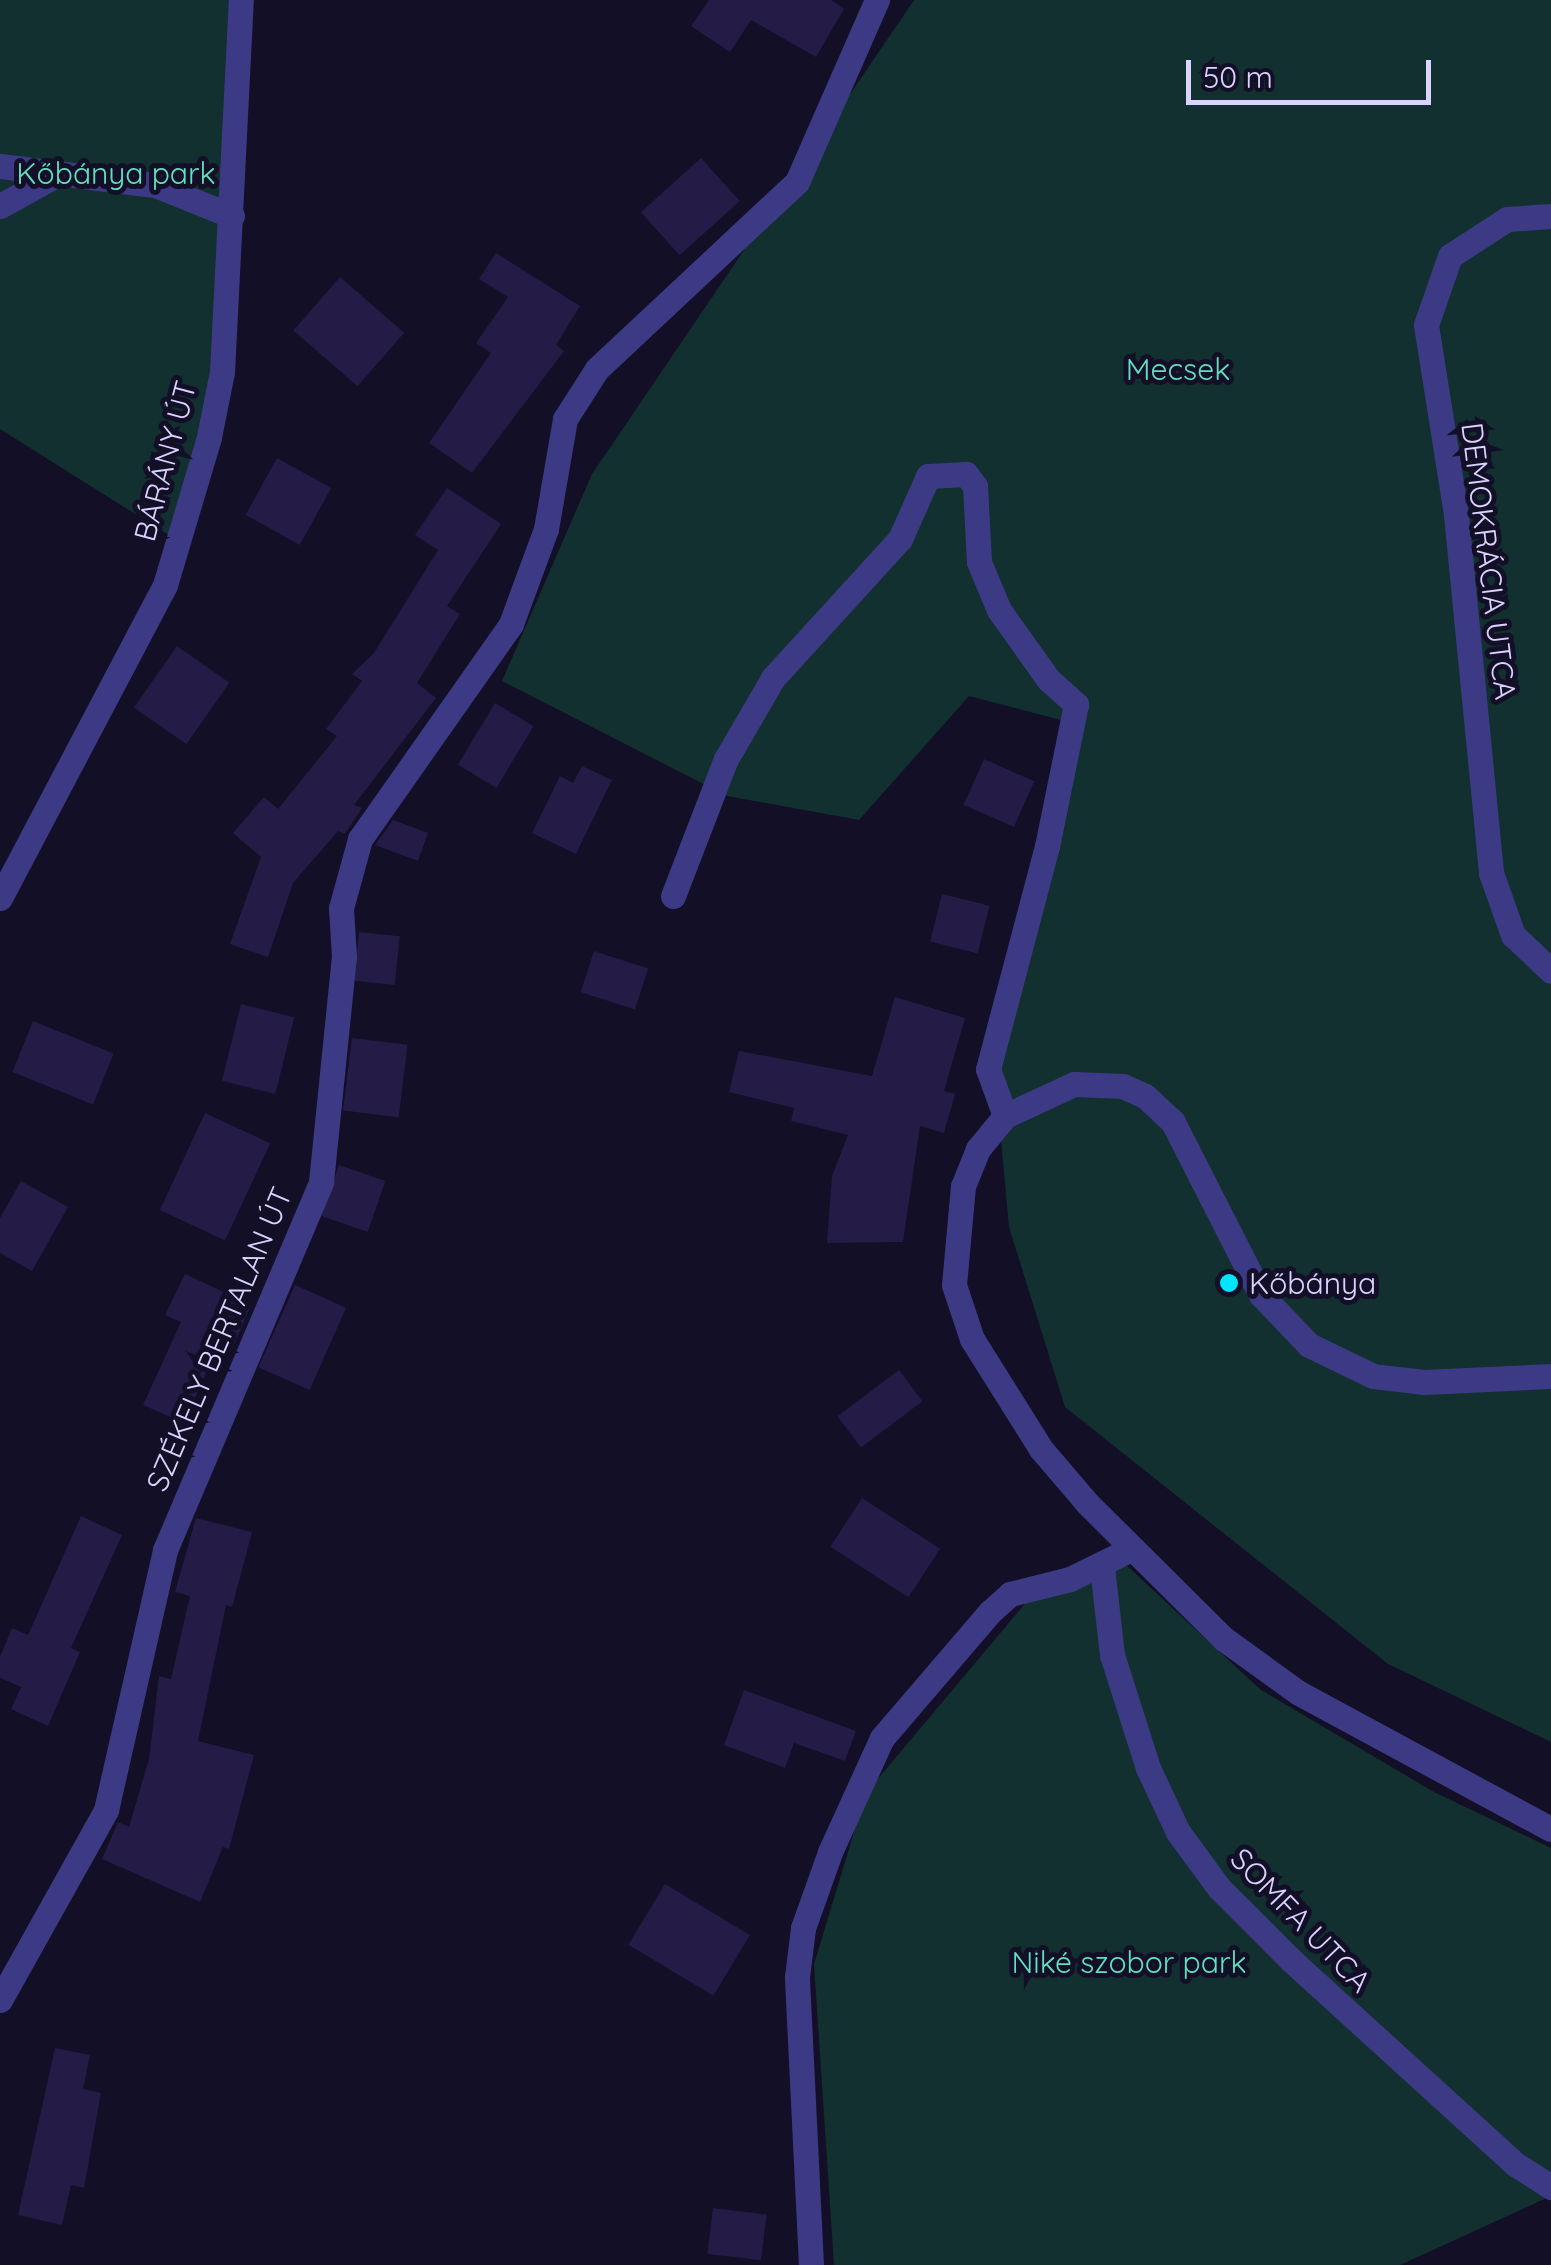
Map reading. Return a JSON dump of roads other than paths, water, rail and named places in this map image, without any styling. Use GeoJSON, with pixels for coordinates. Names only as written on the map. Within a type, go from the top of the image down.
{"type":"FeatureCollection","features":[{"type":"Feature","properties":{"kind":"street","name":"BÁRÁNY ÚT"},"geometry":{"type":"LineString","coordinates":[[0,898],[165,585],[222,372],[241,0]]}},
{"type":"Feature","properties":{"kind":"street","name":"SZÉKELY BERTALAN ÚT"},"geometry":{"type":"LineString","coordinates":[[0,2000],[106,1810],[165,1550],[321,1182],[344,957],[341,908],[360,839],[511,624],[546,529],[565,419],[597,369],[796,182],[877,0]]}},
{"type":"Feature","properties":{"kind":"street"},"geometry":{"type":"LineString","coordinates":[[0,166],[155,185],[232,216]]}},
{"type":"Feature","properties":{"kind":"street"},"geometry":{"type":"LineString","coordinates":[[0,206],[58,174]]}},
{"type":"Feature","properties":{"kind":"street","name":"DEMOKRÁCIA UTCA"},"geometry":{"type":"LineString","coordinates":[[1551,216],[1508,220],[1450,256],[1426,326],[1456,515],[1492,873],[1513,935],[1551,971]]}},
{"type":"Feature","properties":{"kind":"street"},"geometry":{"type":"LineString","coordinates":[[673,896],[726,759],[773,678],[900,539],[928,476],[966,474],[974,486],[979,562],[999,610],[1048,679],[1076,704],[1047,846],[988,1069],[1005,1116]]}},
{"type":"Feature","properties":{"kind":"street"},"geometry":{"type":"LineString","coordinates":[[1551,1376],[1424,1382],[1373,1376],[1309,1345],[1261,1295],[1196,1158],[1173,1122],[1145,1096],[1123,1086],[1074,1084],[1005,1116],[978,1149],[963,1186],[954,1284],[972,1339],[1041,1449],[1131,1550],[1224,1639],[1299,1693],[1551,1829]]}},
{"type":"Feature","properties":{"kind":"street"},"geometry":{"type":"LineString","coordinates":[[811,2265],[797,1977],[803,1928],[830,1852],[882,1738],[990,1612],[1010,1594],[1102,1567],[1131,1550]]}},
{"type":"Feature","properties":{"kind":"street","name":"SOMFA UTCA"},"geometry":{"type":"LineString","coordinates":[[1102,1567],[1112,1655],[1148,1768],[1178,1832],[1220,1888],[1292,1961],[1515,2164],[1551,2186]]}},
{"type":"Feature","properties":{"kind":"place","name":"Kőbánya"},"geometry":{"type":"Point","coordinates":[1229,1283]}},
{"type":"Feature","properties":{"kind":"park label","name":"Kőbánya park"},"geometry":{"type":"Point","coordinates":[116,173]}},
{"type":"Feature","properties":{"kind":"park label","name":"Mecsek"},"geometry":{"type":"Point","coordinates":[1178,369]}},
{"type":"Feature","properties":{"kind":"park label","name":"Niké szobor park"},"geometry":{"type":"Point","coordinates":[1129,1962]}}]}
